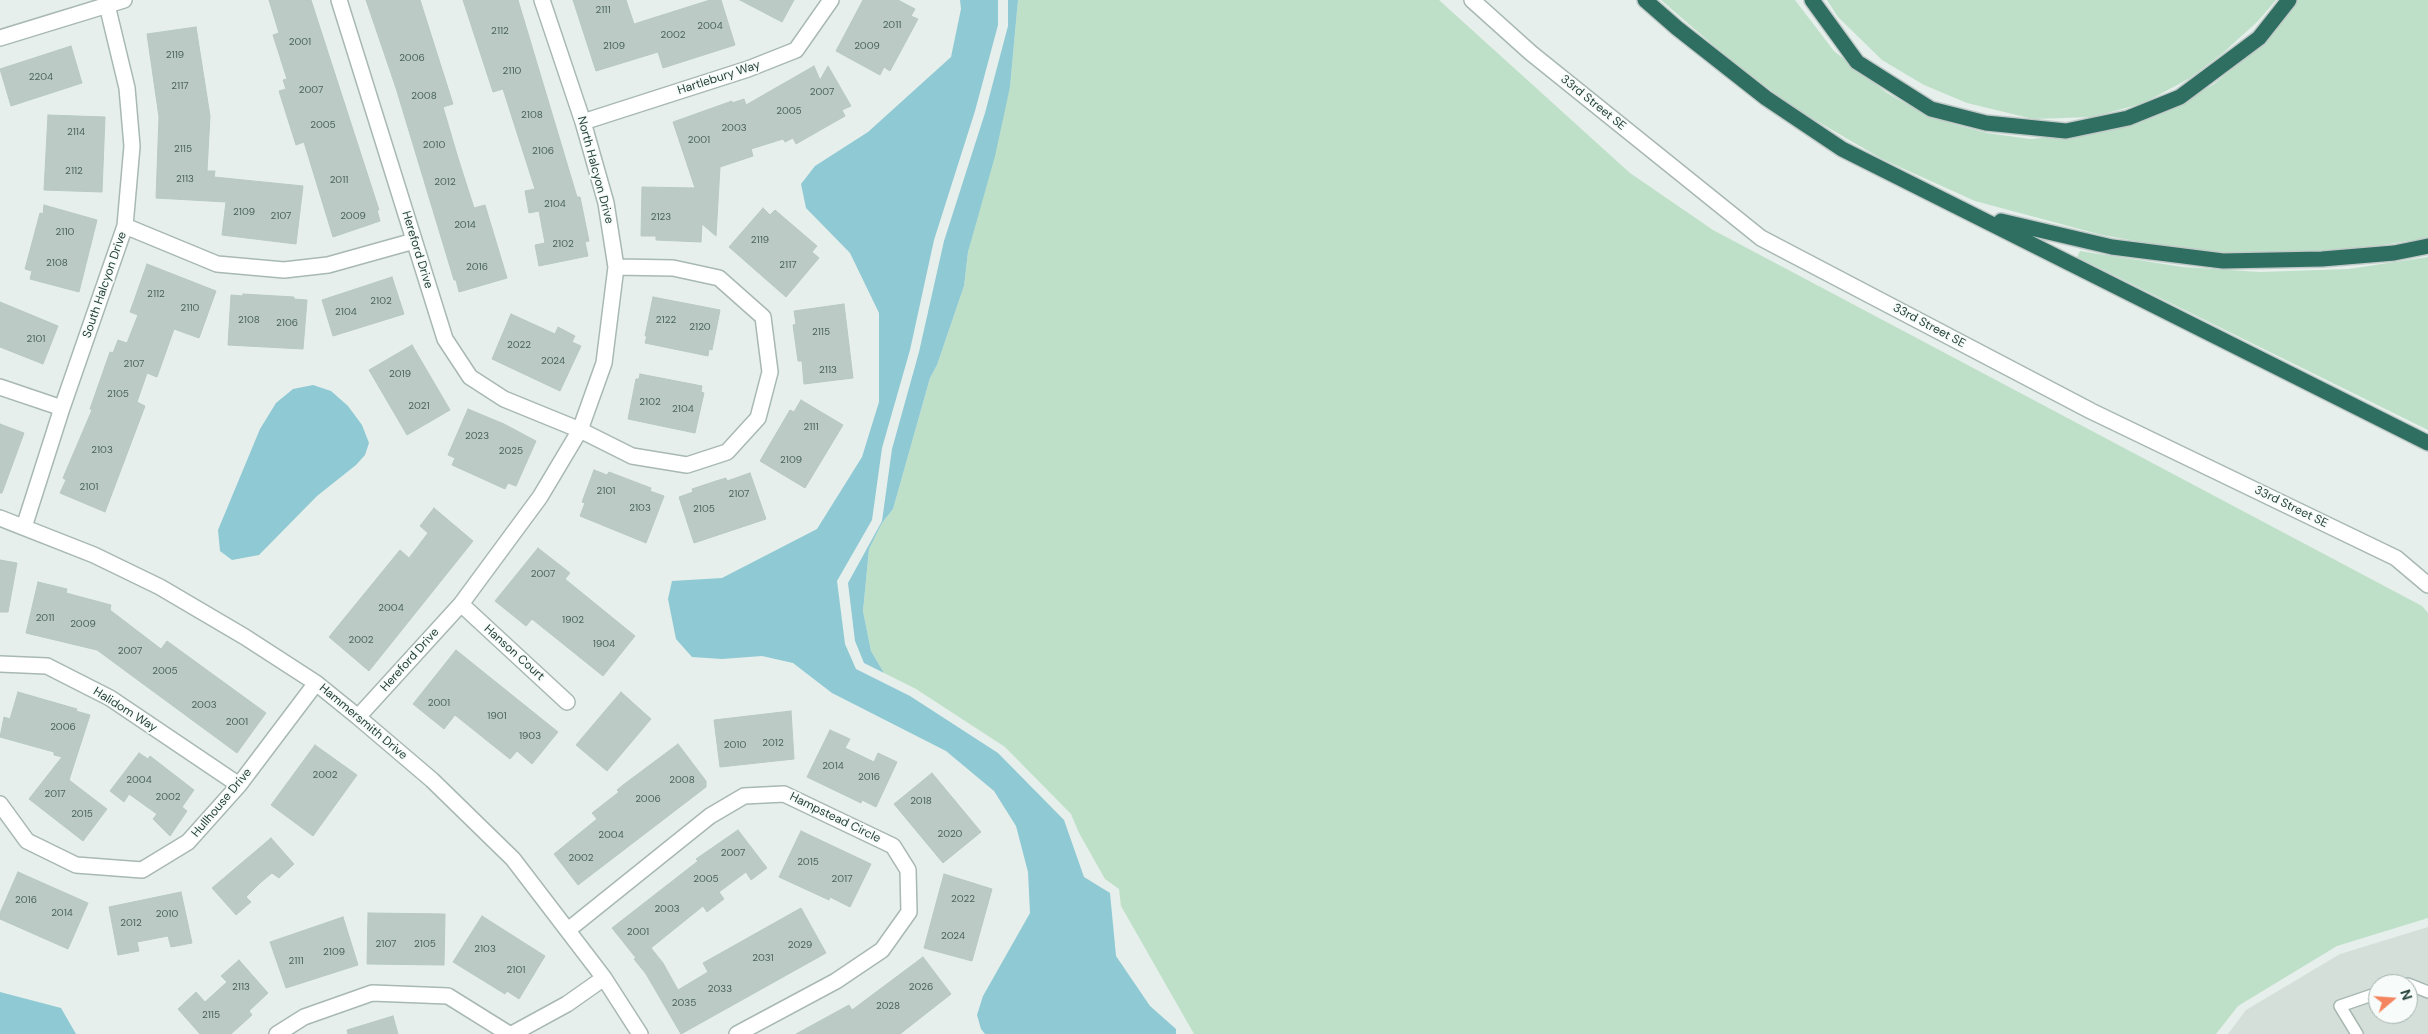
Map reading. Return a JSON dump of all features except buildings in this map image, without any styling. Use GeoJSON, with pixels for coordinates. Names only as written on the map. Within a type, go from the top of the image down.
{"type":"FeatureCollection","features":[{"type":"Feature","properties":{"kind":"highway"},"geometry":{"type":"LineString","coordinates":[[1645,0],[1677,28],[1766,98],[1842,149],[2428,444]]}},
{"type":"Feature","properties":{"kind":"highway"},"geometry":{"type":"LineString","coordinates":[[1812,0],[1857,62],[1931,109],[1986,123],[2066,131],[2128,118],[2180,97],[2259,38],[2289,0]]}},
{"type":"Feature","properties":{"kind":"highway"},"geometry":{"type":"LineString","coordinates":[[1975,215],[2112,247],[2223,261],[2322,259],[2394,254],[2428,246]]}},
{"type":"Feature","properties":{"kind":"street"},"geometry":{"type":"LineString","coordinates":[[0,38],[124,0]]}},
{"type":"Feature","properties":{"kind":"street","name":"Hereford Drive"},"geometry":{"type":"LineString","coordinates":[[339,0],[445,339],[470,377],[504,399],[580,430],[632,456],[687,465],[728,452],[758,418],[770,372],[763,317],[719,278],[673,268],[616,267]]}},
{"type":"Feature","properties":{"kind":"street","name":"North Halcyon Drive"},"geometry":{"type":"LineString","coordinates":[[542,0],[583,122],[606,203],[616,267],[604,363],[580,430]]}},
{"type":"Feature","properties":{"kind":"street","name":"Hartlebury Way"},"geometry":{"type":"LineString","coordinates":[[583,122],[748,70],[796,50],[832,0]]}},
{"type":"Feature","properties":{"kind":"street","name":"33rd Street SE"},"geometry":{"type":"LineString","coordinates":[[1472,0],[1532,53],[1761,238],[2091,411],[2396,558],[2428,585]]}},
{"type":"Feature","properties":{"kind":"street","name":"South Halcyon Drive"},"geometry":{"type":"LineString","coordinates":[[24,527],[62,408],[125,226],[132,146],[128,88],[107,5]]}},
{"type":"Feature","properties":{"kind":"street"},"geometry":{"type":"LineString","coordinates":[[125,226],[217,264],[284,270],[328,265],[414,241]]}},
{"type":"Feature","properties":{"kind":"street"},"geometry":{"type":"LineString","coordinates":[[0,387],[62,408]]}},
{"type":"Feature","properties":{"kind":"street","name":"Hereford Drive"},"geometry":{"type":"LineString","coordinates":[[358,717],[461,604],[540,497],[580,430]]}},
{"type":"Feature","properties":{"kind":"street","name":"Hammersmith Drive"},"geometry":{"type":"LineString","coordinates":[[0,518],[94,555],[160,587],[246,637],[316,683],[432,780],[512,859],[604,978],[640,1034]]}},
{"type":"Feature","properties":{"kind":"street","name":"Hanson Court"},"geometry":{"type":"LineString","coordinates":[[461,604],[567,702]]}},
{"type":"Feature","properties":{"kind":"street","name":"Halidom Way"},"geometry":{"type":"LineString","coordinates":[[0,664],[48,666],[110,698],[239,785]]}},
{"type":"Feature","properties":{"kind":"street","name":"Hullhouse Drive"},"geometry":{"type":"LineString","coordinates":[[0,804],[27,841],[76,865],[142,870],[188,842],[239,785],[316,683]]}},
{"type":"Feature","properties":{"kind":"street","name":"Hampstead Circle"},"geometry":{"type":"LineString","coordinates":[[568,930],[710,816],[744,796],[784,794],[893,846],[908,870],[908,912],[882,950],[836,981],[737,1034]]}},
{"type":"Feature","properties":{"kind":"street"},"geometry":{"type":"LineString","coordinates":[[277,1034],[304,1016],[372,993],[448,996],[510,1034],[567,1004],[604,978]]}},
{"type":"Feature","properties":{"kind":"lane"},"geometry":{"type":"LineString","coordinates":[[2342,1034],[2355,1031],[2340,1006],[2368,996]]}},
{"type":"Feature","properties":{"kind":"shaded area"},"geometry":{"type":"Polygon","coordinates":[[[2428,927],[2428,1034],[2228,1034],[2246,1010],[2340,954],[2428,927]]]}},
{"type":"Feature","properties":{"kind":"green space"},"geometry":{"type":"Polygon","coordinates":[[[1018,0],[1439,0],[1630,173],[1713,230],[2422,606],[2428,613],[2428,918],[2337,946],[2238,1006],[2216,1034],[1194,1034],[1121,906],[1119,889],[1105,879],[1079,833],[1071,814],[1005,747],[916,689],[884,673],[871,651],[863,611],[869,549],[882,523],[893,509],[930,378],[937,365],[964,286],[968,252],[1010,87],[1018,0]]]}},
{"type":"Feature","properties":{"kind":"green space"},"geometry":{"type":"Polygon","coordinates":[[[1661,0],[1795,0],[1834,51],[1887,93],[1919,111],[1953,124],[1987,133],[2030,139],[2103,132],[2132,125],[2168,111],[2214,84],[2257,48],[2298,0],[2428,0],[2428,238],[2325,251],[2275,253],[2217,252],[2102,235],[1975,201],[1882,159],[1798,110],[1735,64],[1661,0]]]}},
{"type":"Feature","properties":{"kind":"green space"},"geometry":{"type":"Polygon","coordinates":[[[1827,0],[2276,0],[2258,21],[2223,53],[2190,78],[2144,103],[2093,117],[2033,119],[1967,103],[1924,85],[1882,60],[1838,17],[1827,0]]]}},
{"type":"Feature","properties":{"kind":"green space"},"geometry":{"type":"Polygon","coordinates":[[[2080,251],[2183,267],[2260,272],[2348,269],[2428,257],[2428,430],[2077,257],[2080,251]]]}},
{"type":"Feature","properties":{"kind":"water"},"geometry":{"type":"Polygon","coordinates":[[[960,0],[998,0],[998,25],[975,111],[934,240],[910,350],[882,448],[872,520],[837,581],[845,644],[856,669],[910,696],[998,753],[1064,820],[1084,877],[1110,893],[1116,956],[1150,1006],[1176,1029],[1176,1034],[985,1034],[981,1029],[977,1015],[983,996],[1030,913],[1028,872],[1016,826],[994,791],[946,751],[832,693],[793,663],[762,656],[722,659],[692,657],[676,639],[668,599],[672,581],[722,578],[817,529],[862,457],[879,402],[879,313],[850,253],[806,208],[801,184],[815,166],[868,132],[951,57],[961,9],[960,0]]]}},
{"type":"Feature","properties":{"kind":"water"},"geometry":{"type":"Polygon","coordinates":[[[1008,0],[1018,0],[1010,87],[995,156],[968,252],[964,286],[937,365],[930,378],[893,509],[882,523],[869,549],[863,611],[871,651],[884,673],[864,663],[855,641],[848,583],[882,521],[892,449],[919,352],[944,241],[985,113],[1008,26],[1008,0]]]}},
{"type":"Feature","properties":{"kind":"water"},"geometry":{"type":"Polygon","coordinates":[[[313,385],[331,391],[348,406],[362,425],[369,443],[365,455],[356,465],[317,496],[259,555],[232,560],[220,551],[218,530],[260,429],[276,403],[293,389],[313,385]]]}},
{"type":"Feature","properties":{"kind":"water"},"geometry":{"type":"Polygon","coordinates":[[[0,992],[61,1008],[76,1034],[0,1034],[0,992]]]}}]}
